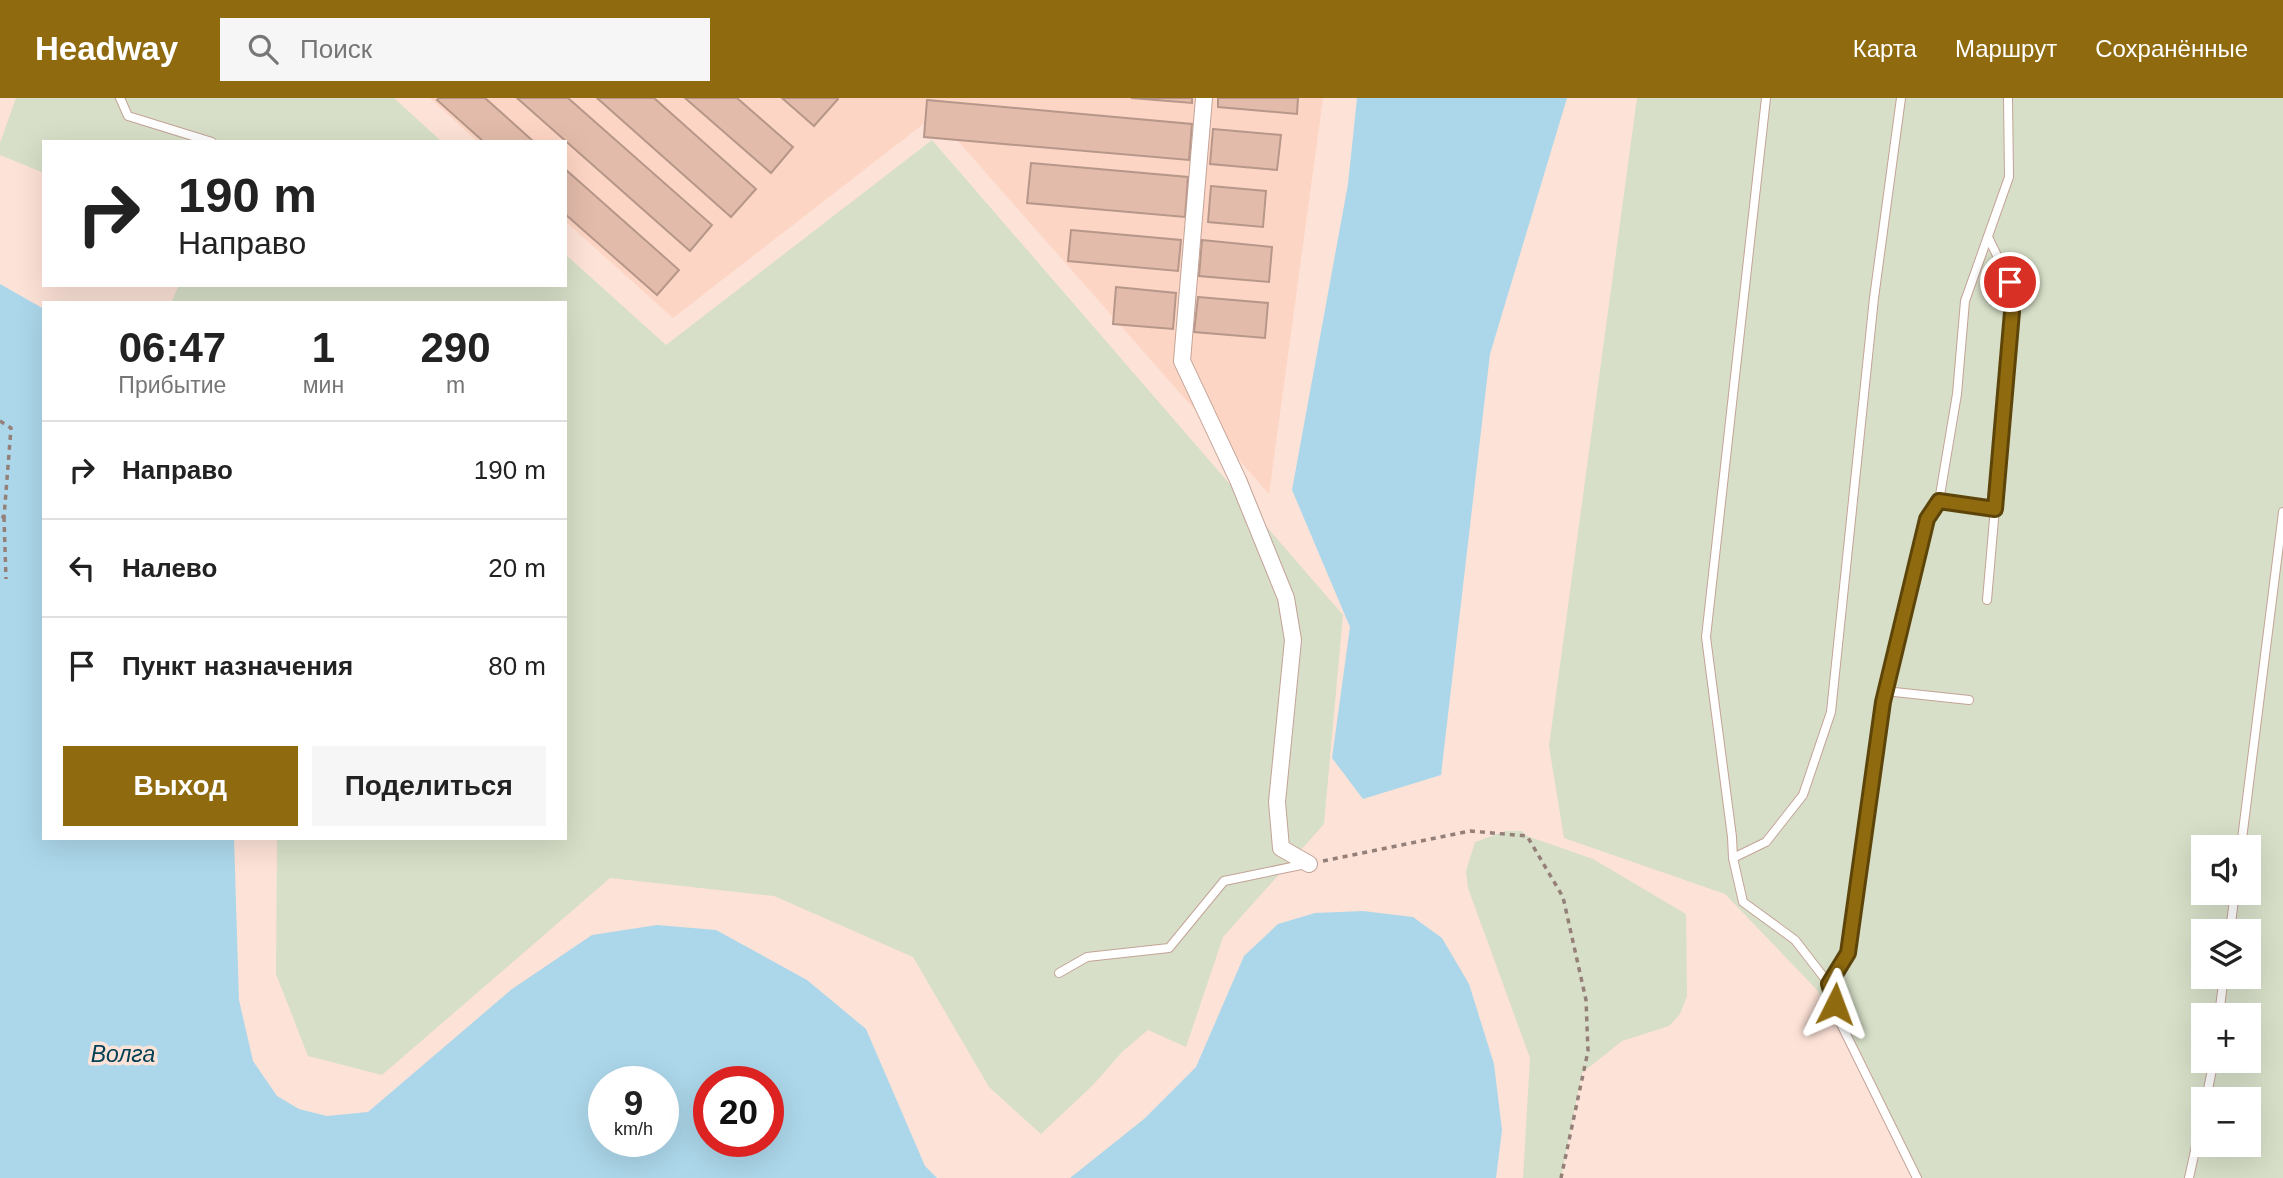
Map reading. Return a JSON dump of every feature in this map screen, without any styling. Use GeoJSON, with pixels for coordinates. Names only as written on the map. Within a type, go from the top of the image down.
{"type":"FeatureCollection","features":[{"type":"Feature","properties":{"kind":"street"},"geometry":{"type":"LineString","coordinates":[[1205,98],[1182,361],[1238,480],[1286,598],[1293,640],[1277,802],[1281,848],[1308,864]]}},
{"type":"Feature","properties":{"kind":"lane"},"geometry":{"type":"LineString","coordinates":[[120,98],[128,116],[206,140]]}},
{"type":"Feature","properties":{"kind":"lane"},"geometry":{"type":"LineString","coordinates":[[1766,98],[1706,636],[1733,858],[1743,902],[1795,940],[1829,984],[1841,1024],[1917,1178]]}},
{"type":"Feature","properties":{"kind":"lane"},"geometry":{"type":"LineString","coordinates":[[1733,858],[1766,842],[1803,795],[1831,712],[1874,298],[1901,98]]}},
{"type":"Feature","properties":{"kind":"lane"},"geometry":{"type":"LineString","coordinates":[[1829,984],[1848,953],[1885,691],[1921,539],[1927,519],[1939,501],[1957,394],[1965,301],[2009,177],[2008,98]]}},
{"type":"Feature","properties":{"kind":"lane"},"geometry":{"type":"LineString","coordinates":[[1987,600],[2012,312],[2010,282],[1988,237]]}},
{"type":"Feature","properties":{"kind":"lane"},"geometry":{"type":"LineString","coordinates":[[1939,501],[1995,509]]}},
{"type":"Feature","properties":{"kind":"lane"},"geometry":{"type":"LineString","coordinates":[[2243,835],[2283,512]]}},
{"type":"Feature","properties":{"kind":"lane"},"geometry":{"type":"LineString","coordinates":[[1885,691],[1969,701]]}},
{"type":"Feature","properties":{"kind":"lane"},"geometry":{"type":"LineString","coordinates":[[1059,972],[1087,957],[1169,948],[1224,881],[1308,864]]}},
{"type":"Feature","properties":{"kind":"lane"},"geometry":{"type":"LineString","coordinates":[[2189,1178],[2194,1157]]}},
{"type":"Feature","properties":{"kind":"path"},"geometry":{"type":"LineString","coordinates":[[0,421],[11,428],[2,517],[6,579]]}},
{"type":"Feature","properties":{"kind":"path"},"geometry":{"type":"LineString","coordinates":[[1308,864],[1470,831],[1527,836],[1563,897],[1586,1000],[1588,1051],[1561,1178]]}},
{"type":"Feature","properties":{"kind":"shaded area"},"geometry":{"type":"Polygon","coordinates":[[[430,98],[1323,98],[1269,494],[935,115],[673,318],[567,223],[567,140],[476,140],[430,98]]]}},
{"type":"Feature","properties":{"kind":"green space"},"geometry":{"type":"Polygon","coordinates":[[[16,98],[394,98],[440,140],[42,140],[42,172],[0,155],[0,143],[16,98]]]}},
{"type":"Feature","properties":{"kind":"green space"},"geometry":{"type":"Polygon","coordinates":[[[1637,98],[2283,98],[2283,1178],[1916,1178],[1818,991],[1725,894],[1564,838],[1549,746],[1637,98]]]}},
{"type":"Feature","properties":{"kind":"green space"},"geometry":{"type":"Polygon","coordinates":[[[932,140],[1343,615],[1324,824],[1223,937],[1186,1047],[1148,1030],[1122,1052],[1093,1085],[1041,1134],[989,1087],[913,957],[774,896],[610,878],[382,1075],[308,1056],[276,974],[277,840],[567,840],[567,301],[172,301],[178,287],[567,287],[567,256],[666,345],[932,140]]]}},
{"type":"Feature","properties":{"kind":"green space"},"geometry":{"type":"Polygon","coordinates":[[[1506,831],[1522,831],[1527,836],[1593,859],[1686,914],[1687,996],[1680,1014],[1669,1026],[1622,1041],[1582,1073],[1561,1178],[1523,1178],[1530,1058],[1468,888],[1466,871],[1475,842],[1506,831]]]}},
{"type":"Feature","properties":{"kind":"water"},"geometry":{"type":"Polygon","coordinates":[[[1357,98],[1567,98],[1490,354],[1441,775],[1363,799],[1332,758],[1350,627],[1292,490],[1348,184],[1357,98]]]}},
{"type":"Feature","properties":{"kind":"water","name":"Волга"},"geometry":{"type":"Polygon","coordinates":[[[0,284],[42,308],[42,840],[234,840],[239,1000],[253,1061],[277,1096],[299,1109],[327,1116],[368,1112],[512,989],[592,935],[657,925],[716,930],[807,980],[866,1029],[925,1166],[937,1178],[0,1178],[0,284]]]}},
{"type":"Feature","properties":{"kind":"water"},"geometry":{"type":"Polygon","coordinates":[[[1363,911],[1413,917],[1442,938],[1469,984],[1494,1064],[1502,1130],[1496,1178],[1070,1178],[1144,1119],[1196,1067],[1244,956],[1278,924],[1315,913],[1363,911]]]}},
{"type":"Feature","properties":{"kind":"building"},"geometry":{"type":"Polygon","coordinates":[[[485,98],[532,140],[482,140],[437,100],[485,98]]]}},
{"type":"Feature","properties":{"kind":"building"},"geometry":{"type":"Polygon","coordinates":[[[517,98],[568,98],[712,225],[690,251],[517,98]]]}},
{"type":"Feature","properties":{"kind":"building"},"geometry":{"type":"Polygon","coordinates":[[[597,98],[654,98],[756,189],[731,217],[597,98]]]}},
{"type":"Feature","properties":{"kind":"building"},"geometry":{"type":"Polygon","coordinates":[[[685,98],[737,98],[793,147],[771,173],[685,98]]]}},
{"type":"Feature","properties":{"kind":"building"},"geometry":{"type":"Polygon","coordinates":[[[782,98],[837,98],[838,99],[814,126],[782,98]]]}},
{"type":"Feature","properties":{"kind":"building"},"geometry":{"type":"Polygon","coordinates":[[[1131,98],[1192,98],[1192,103],[1131,98]]]}},
{"type":"Feature","properties":{"kind":"building"},"geometry":{"type":"Polygon","coordinates":[[[1218,98],[1298,98],[1297,114],[1218,107],[1218,98]]]}},
{"type":"Feature","properties":{"kind":"building"},"geometry":{"type":"Polygon","coordinates":[[[927,100],[1192,124],[1189,160],[924,137],[927,100]]]}},
{"type":"Feature","properties":{"kind":"building"},"geometry":{"type":"Polygon","coordinates":[[[1213,129],[1281,135],[1277,170],[1210,164],[1213,129]]]}},
{"type":"Feature","properties":{"kind":"building"},"geometry":{"type":"Polygon","coordinates":[[[1031,163],[1188,177],[1185,217],[1027,203],[1031,163]]]}},
{"type":"Feature","properties":{"kind":"building"},"geometry":{"type":"Polygon","coordinates":[[[567,171],[679,270],[657,295],[567,216],[567,171]]]}},
{"type":"Feature","properties":{"kind":"building"},"geometry":{"type":"Polygon","coordinates":[[[1211,186],[1266,191],[1263,227],[1208,222],[1211,186]]]}},
{"type":"Feature","properties":{"kind":"building"},"geometry":{"type":"Polygon","coordinates":[[[1071,230],[1181,240],[1178,271],[1068,261],[1071,230]]]}},
{"type":"Feature","properties":{"kind":"building"},"geometry":{"type":"Polygon","coordinates":[[[1202,240],[1272,247],[1269,282],[1199,276],[1202,240]]]}},
{"type":"Feature","properties":{"kind":"building"},"geometry":{"type":"Polygon","coordinates":[[[1116,287],[1176,293],[1173,329],[1113,324],[1116,287]]]}},
{"type":"Feature","properties":{"kind":"building"},"geometry":{"type":"Polygon","coordinates":[[[1198,297],[1268,303],[1265,338],[1194,332],[1198,297]]]}},
{"type":"Feature","properties":{"kind":"route"},"geometry":{"type":"LineString","coordinates":[[1835,1004],[1829,984],[1848,953],[1883,702],[1927,519],[1939,501],[1995,509],[2012,312],[2010,282]]}}]}
